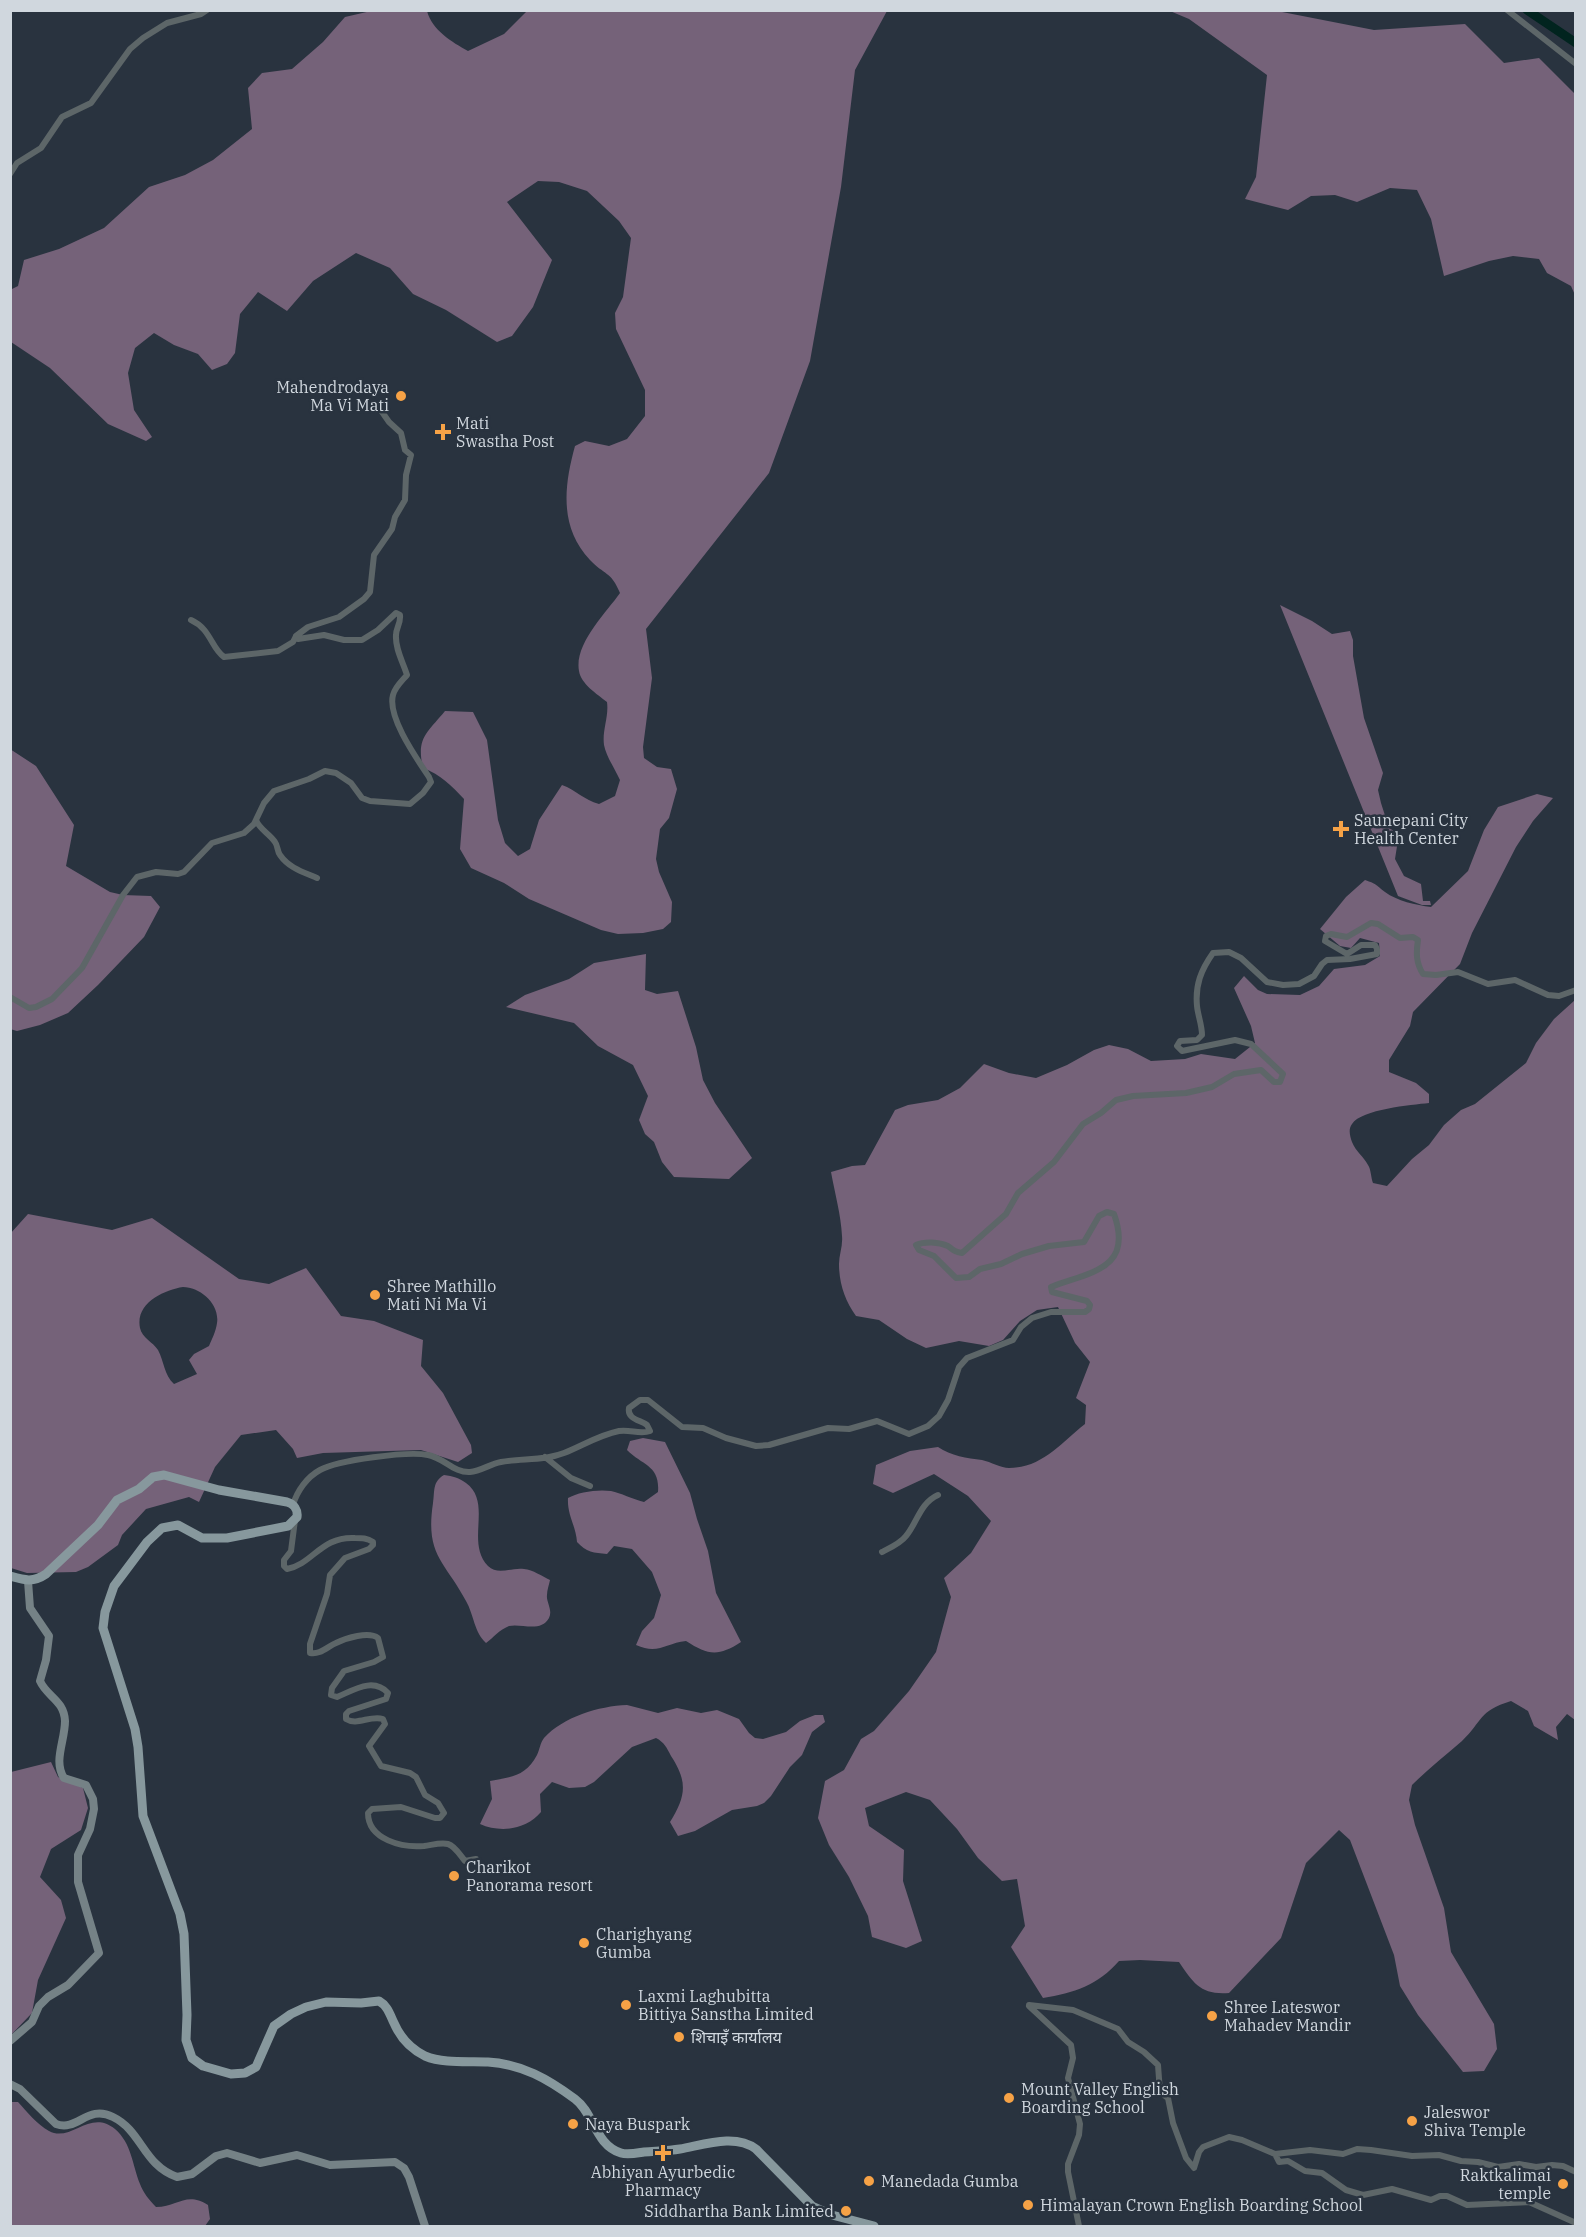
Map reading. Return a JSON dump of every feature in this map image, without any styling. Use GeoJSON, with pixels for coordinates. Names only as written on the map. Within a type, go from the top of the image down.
{"type":"FeatureCollection","features":[{"type":"Feature","properties":{"kind":"main road"},"geometry":{"type":"LineString","coordinates":[[10,1576],[28,1581],[36,1580],[45,1574],[98,1525],[117,1500],[139,1489],[156,1475],[164,1475],[219,1490],[287,1502],[293,1505],[297,1514],[295,1520],[282,1528],[218,1539],[202,1538],[178,1525],[167,1526],[153,1537],[119,1577],[108,1598],[105,1612],[105,1634],[128,1701],[138,1741],[143,1816],[180,1914],[184,1934],[186,2040],[192,2058],[203,2066],[231,2074],[245,2073],[256,2067],[274,2026],[291,2014],[326,2002],[380,2001],[387,2007],[406,2042],[426,2056],[445,2060],[515,2066],[551,2082],[581,2104],[598,2134],[618,2152],[631,2154],[716,2142],[747,2143],[756,2149],[806,2202],[821,2211],[874,2226]]}},
{"type":"Feature","properties":{"kind":"main road"},"geometry":{"type":"LineString","coordinates":[[10,2041],[32,2022],[39,2006],[48,1997],[68,1984],[99,1953],[81,1896],[77,1865],[79,1849],[90,1829],[94,1809],[93,1799],[86,1785],[64,1778],[58,1767],[65,1733],[64,1713],[40,1681],[49,1636],[30,1608],[28,1581]]}},
{"type":"Feature","properties":{"kind":"main road"},"geometry":{"type":"LineString","coordinates":[[10,2084],[20,2090],[56,2124],[62,2126],[70,2126],[88,2114],[112,2116],[131,2130],[153,2162],[177,2177],[192,2174],[216,2156],[227,2152],[260,2163],[297,2154],[330,2165],[395,2162],[404,2168],[409,2177],[425,2226]]}},
{"type":"Feature","properties":{"kind":"street"},"geometry":{"type":"LineString","coordinates":[[10,174],[17,163],[41,148],[62,117],[91,103],[130,49],[143,38],[167,23],[201,14],[207,10]]}},
{"type":"Feature","properties":{"kind":"street"},"geometry":{"type":"LineString","coordinates":[[1507,10],[1575,64]]}},
{"type":"Feature","properties":{"kind":"street"},"geometry":{"type":"LineString","coordinates":[[191,620],[199,623],[224,657],[278,651],[293,642],[296,636],[308,627],[339,617],[364,599],[370,592],[374,555],[392,529],[405,500],[406,475],[411,454],[403,445],[401,433],[380,409]]}},
{"type":"Feature","properties":{"kind":"street"},"geometry":{"type":"LineString","coordinates":[[10,998],[29,1008],[52,999],[82,968],[123,895],[137,877],[156,872],[178,874],[184,872],[212,843],[243,833],[256,820],[264,803],[274,791],[325,771],[336,773],[351,783],[362,798],[370,801],[413,803],[430,782],[404,739],[393,705],[393,695],[398,684],[407,675],[396,642],[400,615],[396,612],[378,630],[362,640],[344,640],[324,635],[298,639],[296,636]]}},
{"type":"Feature","properties":{"kind":"street"},"geometry":{"type":"LineString","coordinates":[[256,820],[262,831],[275,842],[278,853],[286,862],[317,878]]}},
{"type":"Feature","properties":{"kind":"street"},"geometry":{"type":"LineString","coordinates":[[293,1505],[297,1493],[320,1470],[353,1460],[411,1454],[428,1455],[461,1472],[470,1472],[521,1458],[564,1453],[587,1441],[620,1431],[631,1430],[644,1433],[650,1431],[648,1425],[631,1418],[628,1413],[629,1408],[640,1400],[648,1400],[682,1427],[703,1428],[744,1444],[756,1446],[769,1445],[828,1428],[849,1429],[877,1421],[909,1434],[928,1426],[939,1416],[948,1400],[958,1367],[967,1358],[1013,1340],[1021,1327],[1032,1318],[1051,1312],[1085,1312],[1089,1309],[1090,1305],[1087,1301],[1052,1292],[1051,1287],[1106,1266],[1118,1247],[1116,1221],[1114,1214],[1107,1212],[1099,1216],[1084,1242],[1049,1246],[1022,1254],[1001,1264],[980,1269],[969,1277],[956,1278],[934,1256],[919,1250],[916,1245],[923,1242],[947,1246],[955,1252],[962,1253],[1006,1214],[1018,1193],[1054,1162],[1083,1124],[1116,1100],[1133,1096],[1186,1093],[1212,1087],[1234,1074],[1261,1070],[1275,1082],[1280,1082],[1282,1074],[1251,1044],[1235,1040],[1182,1051],[1177,1046],[1180,1041],[1197,1040],[1202,1035],[1197,1007],[1198,984],[1202,968],[1213,953],[1229,952],[1241,958],[1267,982],[1283,985],[1299,984],[1314,976],[1327,960],[1377,954],[1375,945],[1361,945],[1347,954],[1325,941],[1326,936],[1331,934],[1347,937],[1371,923],[1378,924],[1400,938],[1413,937],[1418,940],[1416,954],[1418,966],[1424,975],[1458,972],[1488,984],[1515,980],[1548,995],[1559,996],[1575,990]]}},
{"type":"Feature","properties":{"kind":"street"},"geometry":{"type":"LineString","coordinates":[[545,1457],[571,1478],[590,1486]]}},
{"type":"Feature","properties":{"kind":"street"},"geometry":{"type":"LineString","coordinates":[[882,1552],[906,1537],[916,1516],[938,1495]]}},
{"type":"Feature","properties":{"kind":"street"},"geometry":{"type":"LineString","coordinates":[[295,1520],[291,1551],[284,1560],[284,1566],[287,1569],[298,1565],[333,1540],[350,1537],[368,1538],[373,1542],[369,1549],[345,1558],[330,1575],[327,1594],[310,1644],[310,1653],[316,1654],[336,1643],[368,1634],[378,1638],[383,1657],[375,1662],[344,1671],[332,1688],[331,1695],[338,1697],[367,1685],[386,1689],[388,1693],[386,1699],[349,1711],[345,1719],[354,1722],[377,1717],[382,1719],[385,1724],[369,1746],[377,1761],[381,1766],[410,1773],[416,1777],[425,1795],[438,1803],[444,1813],[441,1818],[435,1818],[401,1807],[372,1809],[368,1814],[375,1832],[390,1842],[422,1846],[445,1843],[453,1846],[465,1861],[476,1859]]}},
{"type":"Feature","properties":{"kind":"street"},"geometry":{"type":"LineString","coordinates":[[1079,2226],[1068,2172],[1068,2164],[1079,2135],[1080,2124],[1068,2078],[1072,2058],[1071,2045],[1029,2006],[1073,2010],[1118,2029],[1128,2042],[1153,2060],[1160,2073],[1160,2092],[1168,2098],[1173,2123],[1186,2158],[1194,2168],[1203,2147],[1229,2137],[1275,2154],[1310,2150],[1334,2155],[1357,2150],[1371,2150],[1412,2156],[1439,2155],[1498,2167],[1519,2164],[1536,2167],[1563,2166],[1575,2172]]}},
{"type":"Feature","properties":{"kind":"street"},"geometry":{"type":"LineString","coordinates":[[1275,2154],[1279,2162],[1288,2161],[1305,2171],[1322,2174],[1346,2190],[1363,2195],[1392,2189],[1431,2200],[1447,2196],[1467,2205],[1529,2202],[1575,2223]]}},
{"type":"Feature","properties":{"kind":"street"},"geometry":{"type":"LineString","coordinates":[[842,2217],[852,2226]]}},
{"type":"Feature","properties":{"kind":"shaded area"},"geometry":{"type":"Polygon","coordinates":[[[371,11],[427,11],[438,30],[468,51],[504,34],[527,11],[887,11],[855,70],[841,187],[810,361],[769,473],[646,629],[652,678],[643,747],[644,758],[657,767],[671,769],[677,789],[669,818],[660,829],[656,859],[672,902],[671,922],[663,929],[618,934],[601,930],[529,899],[504,883],[471,868],[460,849],[464,799],[445,781],[423,768],[421,758],[425,736],[445,711],[473,712],[487,740],[498,820],[505,843],[518,856],[530,849],[539,820],[562,785],[599,804],[615,796],[620,780],[604,745],[607,702],[580,676],[579,661],[581,650],[592,629],[620,593],[610,577],[590,560],[573,534],[567,506],[567,491],[575,446],[585,441],[609,446],[627,439],[645,416],[645,390],[616,329],[615,313],[623,297],[631,238],[619,221],[587,191],[559,182],[538,181],[507,202],[552,260],[533,307],[512,336],[497,342],[446,310],[413,294],[390,268],[356,253],[313,281],[287,311],[258,292],[240,314],[235,353],[227,364],[212,370],[198,354],[174,345],[154,333],[135,348],[128,373],[134,410],[152,437],[146,441],[108,424],[50,368],[11,342],[10,290],[18,286],[24,260],[59,249],[104,228],[149,187],[185,175],[213,160],[252,129],[248,88],[262,73],[292,69],[323,42],[345,17],[371,11]]]}},
{"type":"Feature","properties":{"kind":"shaded area"},"geometry":{"type":"Polygon","coordinates":[[[1170,11],[1277,11],[1374,30],[1465,24],[1504,63],[1539,58],[1575,94],[1575,295],[1571,286],[1547,273],[1539,259],[1513,256],[1489,261],[1444,276],[1431,219],[1417,190],[1390,188],[1357,202],[1335,195],[1311,196],[1288,210],[1245,199],[1256,177],[1267,75],[1189,19],[1170,11]]]}},
{"type":"Feature","properties":{"kind":"shaded area"},"geometry":{"type":"Polygon","coordinates":[[[1280,605],[1332,634],[1350,631],[1364,718],[1383,773],[1378,790],[1389,828],[1394,831],[1398,840],[1395,859],[1404,876],[1421,884],[1423,901],[1430,901],[1431,905],[1422,905],[1398,896],[1280,605]]]}},
{"type":"Feature","properties":{"kind":"shaded area"},"geometry":{"type":"Polygon","coordinates":[[[10,749],[36,766],[74,825],[66,866],[110,892],[151,896],[160,907],[144,937],[68,1013],[40,1025],[17,1031],[10,1029],[10,749]]]}},
{"type":"Feature","properties":{"kind":"shaded area"},"geometry":{"type":"Polygon","coordinates":[[[1537,794],[1553,798],[1533,821],[1516,847],[1472,933],[1460,964],[1413,1012],[1410,1026],[1389,1060],[1389,1072],[1416,1083],[1429,1094],[1429,1103],[1376,1111],[1357,1119],[1350,1130],[1354,1146],[1369,1167],[1373,1183],[1387,1186],[1412,1159],[1429,1145],[1444,1125],[1461,1110],[1475,1104],[1526,1063],[1536,1043],[1554,1019],[1575,1000],[1575,1720],[1567,1714],[1556,1727],[1558,1740],[1534,1726],[1528,1711],[1511,1701],[1500,1705],[1482,1717],[1462,1741],[1412,1785],[1409,1800],[1415,1825],[1444,1908],[1451,1952],[1494,2024],[1497,2049],[1484,2071],[1463,2072],[1418,2015],[1400,1986],[1394,1955],[1350,1840],[1339,1830],[1306,1863],[1281,1938],[1229,1993],[1211,1992],[1199,1987],[1179,1962],[1140,1960],[1119,1961],[1103,1976],[1085,1987],[1043,1998],[1011,1947],[1025,1926],[1017,1879],[1002,1881],[978,1858],[957,1829],[930,1800],[906,1792],[865,1808],[869,1826],[904,1850],[903,1881],[922,1941],[906,1948],[872,1937],[868,1916],[849,1877],[829,1845],[818,1818],[825,1781],[844,1770],[861,1739],[874,1731],[909,1691],[936,1652],[951,1597],[944,1578],[971,1553],[991,1521],[968,1496],[934,1474],[893,1493],[873,1484],[876,1465],[910,1451],[938,1447],[954,1455],[982,1460],[1006,1468],[1031,1464],[1050,1453],[1085,1424],[1086,1405],[1076,1398],[1090,1362],[1075,1343],[1058,1307],[1037,1310],[1020,1321],[1003,1340],[989,1346],[959,1341],[926,1348],[907,1339],[879,1320],[856,1316],[841,1285],[839,1264],[842,1243],[841,1228],[831,1172],[865,1165],[895,1110],[908,1105],[938,1100],[960,1088],[984,1064],[1009,1073],[1036,1078],[1109,1045],[1128,1049],[1151,1061],[1185,1059],[1201,1054],[1235,1059],[1255,1043],[1251,1026],[1234,988],[1244,976],[1258,990],[1267,994],[1300,995],[1319,986],[1334,969],[1365,965],[1380,956],[1379,943],[1360,938],[1351,948],[1340,946],[1320,929],[1346,897],[1365,880],[1395,898],[1431,907],[1468,871],[1484,830],[1498,807],[1537,794]]]}},
{"type":"Feature","properties":{"kind":"shaded area"},"geometry":{"type":"Polygon","coordinates":[[[646,954],[645,990],[657,994],[678,991],[696,1047],[703,1080],[715,1103],[752,1158],[729,1179],[674,1177],[662,1162],[654,1142],[645,1134],[639,1120],[648,1096],[633,1065],[598,1046],[574,1023],[506,1007],[525,995],[569,979],[594,963],[646,954]]]}},
{"type":"Feature","properties":{"kind":"shaded area"},"geometry":{"type":"Polygon","coordinates":[[[28,1214],[112,1230],[152,1218],[239,1279],[269,1284],[306,1268],[341,1316],[374,1321],[423,1340],[421,1366],[443,1393],[471,1445],[472,1453],[458,1462],[421,1450],[323,1453],[297,1458],[293,1449],[276,1430],[241,1435],[215,1467],[199,1502],[189,1497],[146,1509],[122,1535],[118,1545],[88,1567],[76,1572],[27,1573],[11,1568],[10,1234],[28,1214]],[[183,1287],[168,1291],[152,1299],[142,1311],[140,1319],[141,1331],[158,1350],[168,1376],[174,1384],[197,1374],[189,1360],[194,1354],[209,1346],[217,1323],[215,1309],[208,1298],[183,1287]]]}},
{"type":"Feature","properties":{"kind":"shaded area"},"geometry":{"type":"Polygon","coordinates":[[[643,1438],[665,1442],[690,1493],[708,1551],[716,1593],[741,1642],[726,1650],[707,1651],[686,1641],[656,1649],[636,1645],[642,1631],[654,1618],[661,1595],[652,1572],[632,1549],[614,1546],[607,1554],[598,1553],[587,1550],[577,1542],[568,1498],[583,1493],[606,1490],[644,1502],[658,1492],[658,1483],[653,1471],[627,1450],[630,1441],[643,1438]]]}},
{"type":"Feature","properties":{"kind":"shaded area"},"geometry":{"type":"Polygon","coordinates":[[[444,1475],[461,1480],[474,1491],[479,1512],[479,1546],[488,1566],[501,1571],[527,1570],[550,1580],[547,1598],[550,1615],[545,1623],[536,1626],[509,1626],[486,1643],[482,1639],[466,1601],[434,1547],[431,1521],[434,1491],[437,1481],[444,1475]]]}},
{"type":"Feature","properties":{"kind":"shaded area"},"geometry":{"type":"Polygon","coordinates":[[[627,1705],[658,1713],[677,1708],[701,1713],[717,1710],[739,1719],[755,1738],[763,1739],[786,1732],[800,1721],[815,1715],[823,1715],[825,1722],[812,1732],[802,1755],[790,1767],[764,1803],[732,1810],[695,1831],[678,1836],[670,1822],[682,1797],[682,1781],[667,1748],[656,1738],[632,1747],[594,1782],[585,1787],[569,1788],[552,1782],[540,1794],[541,1812],[528,1823],[504,1829],[480,1824],[492,1799],[490,1781],[512,1777],[528,1767],[537,1755],[543,1740],[561,1724],[593,1710],[627,1705]]]}},
{"type":"Feature","properties":{"kind":"shaded area"},"geometry":{"type":"Polygon","coordinates":[[[51,1762],[58,1777],[83,1788],[88,1808],[81,1830],[51,1849],[40,1877],[61,1900],[66,1918],[38,1980],[32,2013],[11,2035],[11,1772],[51,1762]]]}},
{"type":"Feature","properties":{"kind":"shaded area"},"geometry":{"type":"Polygon","coordinates":[[[11,2102],[18,2102],[32,2118],[49,2131],[65,2133],[97,2122],[115,2129],[125,2141],[141,2187],[156,2207],[194,2199],[208,2205],[210,2219],[205,2226],[11,2226],[11,2102]]]}},
{"type":"Feature","properties":{"kind":"waterway"},"geometry":{"type":"LineString","coordinates":[[1527,10],[1576,43]]}},
{"type":"Feature","properties":{"kind":"waterway"},"geometry":{"type":"LineString","coordinates":[[1532,14],[1535,10]]}},
{"type":"Feature","properties":{"kind":"place","name":"Mahendrodaya Ma Vi Mati"},"geometry":{"type":"Point","coordinates":[401,396]}},
{"type":"Feature","properties":{"kind":"place","name":"Mati Swastha Post"},"geometry":{"type":"Point","coordinates":[443,432]}},
{"type":"Feature","properties":{"kind":"place","name":"Saunepani City Health Center"},"geometry":{"type":"Point","coordinates":[1341,829]}},
{"type":"Feature","properties":{"kind":"place","name":"Shree Mathillo Mati Ni Ma Vi"},"geometry":{"type":"Point","coordinates":[375,1295]}},
{"type":"Feature","properties":{"kind":"place","name":"Charikot Panorama resort"},"geometry":{"type":"Point","coordinates":[454,1876]}},
{"type":"Feature","properties":{"kind":"place","name":"Charighyang Gumba"},"geometry":{"type":"Point","coordinates":[584,1943]}},
{"type":"Feature","properties":{"kind":"place","name":"Laxmi Laghubitta Bittiya Sanstha Limited"},"geometry":{"type":"Point","coordinates":[626,2005]}},
{"type":"Feature","properties":{"kind":"place","name":"Shree Lateswor Mahadev Mandir"},"geometry":{"type":"Point","coordinates":[1212,2016]}},
{"type":"Feature","properties":{"kind":"place","name":"शिचाइँ कार्यालय"},"geometry":{"type":"Point","coordinates":[679,2037]}},
{"type":"Feature","properties":{"kind":"place","name":"Mount Valley English Boarding School"},"geometry":{"type":"Point","coordinates":[1009,2098]}},
{"type":"Feature","properties":{"kind":"place","name":"Jaleswor Shiva Temple"},"geometry":{"type":"Point","coordinates":[1412,2121]}},
{"type":"Feature","properties":{"kind":"place","name":"Naya Buspark"},"geometry":{"type":"Point","coordinates":[573,2124]}},
{"type":"Feature","properties":{"kind":"place","name":"Abhiyan Ayurbedic Pharmacy"},"geometry":{"type":"Point","coordinates":[663,2153]}},
{"type":"Feature","properties":{"kind":"place","name":"Manedada Gumba"},"geometry":{"type":"Point","coordinates":[869,2181]}},
{"type":"Feature","properties":{"kind":"place","name":"Raktkalimai temple"},"geometry":{"type":"Point","coordinates":[1563,2184]}},
{"type":"Feature","properties":{"kind":"place","name":"Himalayan Crown English Boarding School"},"geometry":{"type":"Point","coordinates":[1028,2205]}},
{"type":"Feature","properties":{"kind":"place","name":"Siddhartha Bank Limited"},"geometry":{"type":"Point","coordinates":[846,2211]}}]}
